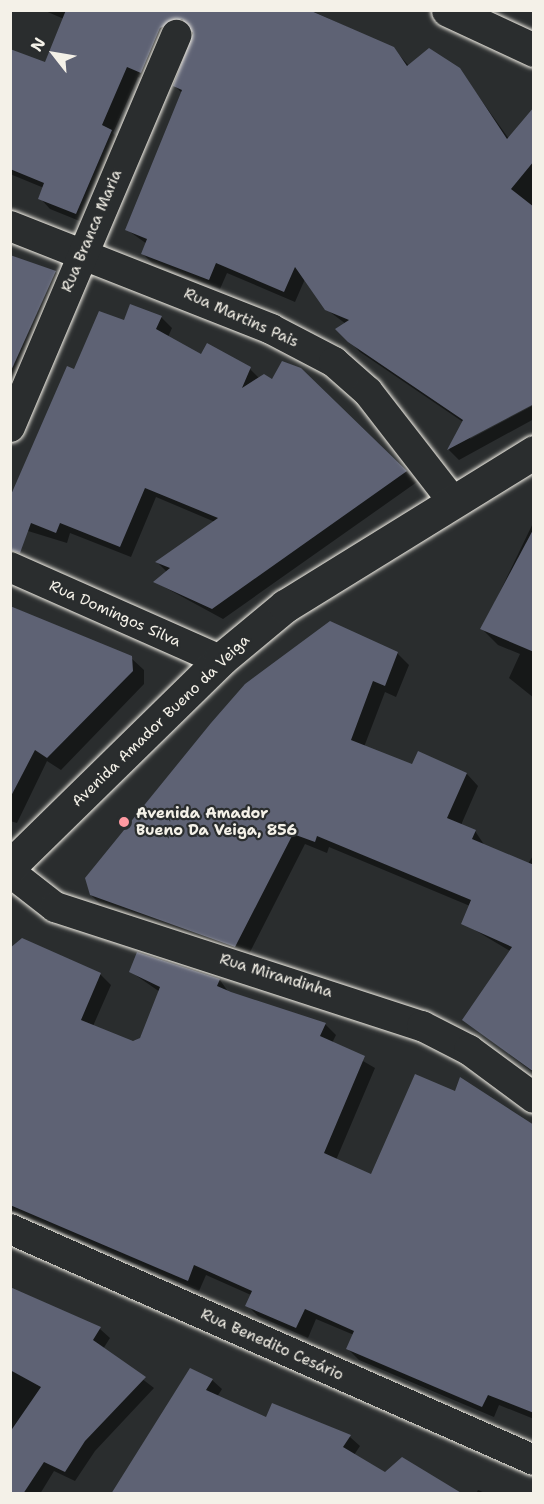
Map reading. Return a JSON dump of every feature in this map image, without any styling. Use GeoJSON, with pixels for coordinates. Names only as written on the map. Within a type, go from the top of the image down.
{"type":"FeatureCollection","features":[{"type":"Feature","properties":{"kind":"main road"},"geometry":{"type":"LineString","coordinates":[[448,10],[534,50]]}},
{"type":"Feature","properties":{"kind":"main road","name":"Avenida Amador Bueno da Veiga"},"geometry":{"type":"LineString","coordinates":[[10,866],[220,660],[285,606],[451,499],[534,452]]}},
{"type":"Feature","properties":{"kind":"street","name":"Rua Branca Maria"},"geometry":{"type":"LineString","coordinates":[[10,427],[176,35]]}},
{"type":"Feature","properties":{"kind":"street","name":"Rua Martins Pais"},"geometry":{"type":"LineString","coordinates":[[10,226],[83,252],[271,329],[334,362],[369,392],[451,499]]}},
{"type":"Feature","properties":{"kind":"street","name":"Rua Domingos Silva"},"geometry":{"type":"LineString","coordinates":[[10,567],[220,660]]}},
{"type":"Feature","properties":{"kind":"street","name":"Rua Mirandinha"},"geometry":{"type":"LineString","coordinates":[[10,872],[55,906],[422,1026],[469,1050],[534,1098]]}},
{"type":"Feature","properties":{"kind":"street","name":"Rua Benedito Cesário"},"geometry":{"type":"LineString","coordinates":[[10,1229],[534,1461]]}},
{"type":"Feature","properties":{"kind":"building"},"geometry":{"type":"Polygon","coordinates":[[[66,10],[309,10],[394,47],[407,66],[429,48],[460,68],[507,139],[534,107],[534,161],[511,189],[534,207],[534,404],[447,450],[463,420],[348,342],[335,329],[349,320],[325,310],[295,267],[284,292],[216,263],[209,280],[141,254],[147,239],[125,230],[182,90],[173,86],[193,33],[182,19],[160,28],[141,73],[127,67],[102,125],[112,130],[76,214],[38,199],[44,183],[10,169],[10,49],[45,62],[66,10]]]}},
{"type":"Feature","properties":{"kind":"building"},"geometry":{"type":"Polygon","coordinates":[[[10,255],[56,271],[10,373],[10,255]]]}},
{"type":"Feature","properties":{"kind":"building"},"geometry":{"type":"Polygon","coordinates":[[[130,304],[162,316],[156,329],[201,354],[207,343],[251,367],[242,388],[264,374],[272,379],[282,361],[301,368],[407,471],[212,609],[153,582],[170,568],[155,562],[218,518],[145,488],[120,547],[60,523],[56,533],[31,523],[20,553],[10,550],[10,497],[67,366],[74,369],[99,311],[124,320],[130,304]]]}},
{"type":"Feature","properties":{"kind":"building"},"geometry":{"type":"Polygon","coordinates":[[[534,528],[534,652],[480,629],[534,528]]]}},
{"type":"Feature","properties":{"kind":"building"},"geometry":{"type":"Polygon","coordinates":[[[10,606],[132,656],[133,671],[47,758],[35,750],[10,798],[10,606]]]}},
{"type":"Feature","properties":{"kind":"building"},"geometry":{"type":"Polygon","coordinates":[[[330,621],[398,652],[385,686],[373,681],[351,740],[412,764],[418,751],[467,773],[447,818],[476,830],[472,839],[534,865],[534,1072],[462,1020],[512,947],[461,924],[471,900],[317,836],[315,842],[293,834],[235,947],[90,895],[85,878],[245,684],[330,621]]]}},
{"type":"Feature","properties":{"kind":"building"},"geometry":{"type":"Polygon","coordinates":[[[22,938],[101,973],[81,1020],[133,1041],[140,1038],[160,987],[129,972],[137,952],[220,979],[217,986],[231,992],[326,1023],[320,1036],[365,1056],[324,1153],[371,1174],[415,1074],[455,1091],[460,1077],[534,1125],[534,1413],[488,1395],[482,1407],[346,1349],[354,1331],[305,1309],[296,1328],[245,1306],[252,1291],[194,1265],[188,1281],[10,1205],[10,948],[22,938]]]}},
{"type":"Feature","properties":{"kind":"building"},"geometry":{"type":"Polygon","coordinates":[[[10,1287],[101,1327],[93,1340],[146,1377],[85,1441],[65,1472],[44,1462],[23,1494],[10,1494],[10,1432],[41,1387],[10,1370],[10,1287]]]}},
{"type":"Feature","properties":{"kind":"building"},"geometry":{"type":"Polygon","coordinates":[[[190,1368],[213,1379],[206,1390],[266,1417],[272,1403],[351,1435],[343,1447],[385,1472],[402,1457],[463,1494],[111,1494],[190,1368]]]}},
{"type":"Feature","properties":{"kind":"place","name":"Avenida Amador Bueno Da Veiga, 856"},"geometry":{"type":"Point","coordinates":[124,822]}}]}
